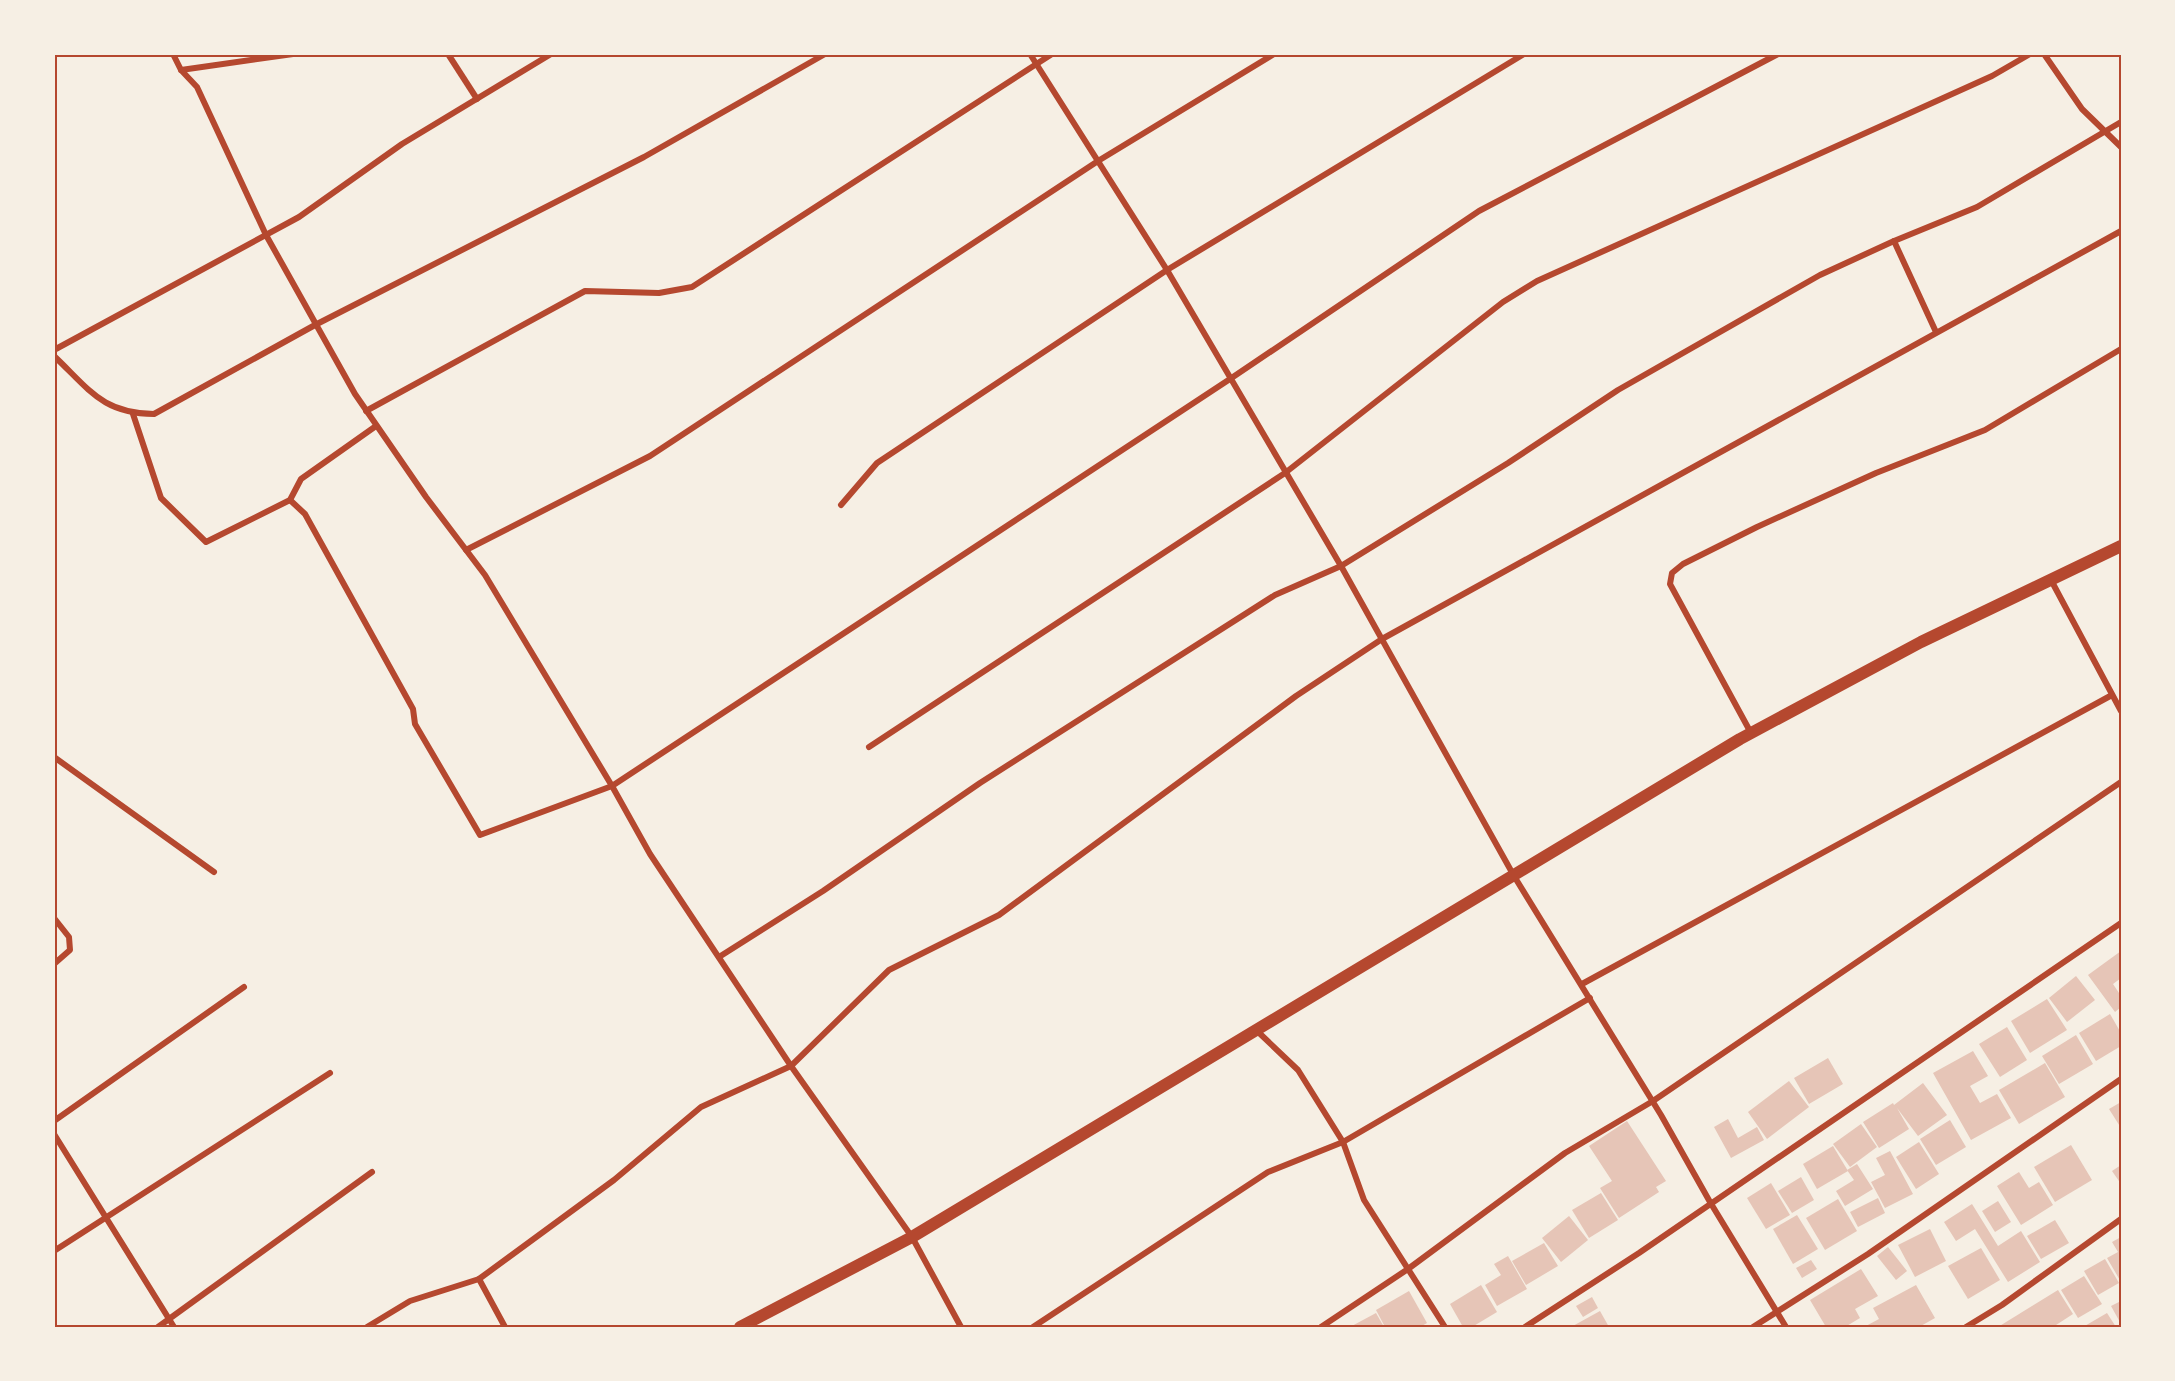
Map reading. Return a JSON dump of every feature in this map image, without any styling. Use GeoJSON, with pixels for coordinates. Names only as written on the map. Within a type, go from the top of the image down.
{"type":"FeatureCollection","features":[{"type":"Feature","properties":{"kind":"main road"},"geometry":{"type":"LineString","coordinates":[[740,1327],[912,1237],[1255,1028],[1751,733],[1921,642],[2121,546]]}},
{"type":"Feature","properties":{"kind":"street"},"geometry":{"type":"LineString","coordinates":[[173,54],[181,70],[197,87],[266,235],[315,325],[366,411],[485,575],[612,786],[650,854],[791,1066],[912,1237],[962,1327]]}},
{"type":"Feature","properties":{"kind":"street"},"geometry":{"type":"LineString","coordinates":[[181,70],[293,54]]}},
{"type":"Feature","properties":{"kind":"street"},"geometry":{"type":"LineString","coordinates":[[448,54],[477,99]]}},
{"type":"Feature","properties":{"kind":"street"},"geometry":{"type":"LineString","coordinates":[[54,350],[299,217],[402,144],[551,54]]}},
{"type":"Feature","properties":{"kind":"street"},"geometry":{"type":"LineString","coordinates":[[54,356],[105,405],[133,414],[154,414],[315,325],[644,158],[825,54]]}},
{"type":"Feature","properties":{"kind":"street"},"geometry":{"type":"LineString","coordinates":[[1030,54],[1167,270],[1341,566],[1514,876],[1653,1101],[1710,1202],[1786,1327]]}},
{"type":"Feature","properties":{"kind":"street"},"geometry":{"type":"LineString","coordinates":[[366,411],[585,291],[659,293],[692,287],[1052,54]]}},
{"type":"Feature","properties":{"kind":"street"},"geometry":{"type":"LineString","coordinates":[[466,550],[650,456],[1098,161],[1274,54]]}},
{"type":"Feature","properties":{"kind":"street"},"geometry":{"type":"LineString","coordinates":[[841,506],[877,463],[1167,270],[1524,54]]}},
{"type":"Feature","properties":{"kind":"street"},"geometry":{"type":"LineString","coordinates":[[290,500],[305,514],[412,709],[415,724],[480,835],[612,786],[1479,212],[1778,54]]}},
{"type":"Feature","properties":{"kind":"street"},"geometry":{"type":"LineString","coordinates":[[2044,54],[2082,110],[2121,147]]}},
{"type":"Feature","properties":{"kind":"street"},"geometry":{"type":"LineString","coordinates":[[869,747],[1285,473],[1503,302],[1537,281],[1992,76],[2026,55]]}},
{"type":"Feature","properties":{"kind":"street"},"geometry":{"type":"LineString","coordinates":[[718,957],[823,891],[980,783],[1275,595],[1341,566],[1508,463],[1618,390],[1709,336],[1820,275],[1894,240],[1977,207],[2121,122]]}},
{"type":"Feature","properties":{"kind":"street"},"geometry":{"type":"LineString","coordinates":[[367,1327],[410,1301],[479,1280],[614,1180],[701,1107],[791,1066],[889,970],[999,915],[1296,696],[1382,639],[2121,231]]}},
{"type":"Feature","properties":{"kind":"street"},"geometry":{"type":"LineString","coordinates":[[1894,240],[1936,332]]}},
{"type":"Feature","properties":{"kind":"street"},"geometry":{"type":"LineString","coordinates":[[1751,733],[1670,584],[1672,573],[1683,564],[1865,478],[1985,430],[2121,349]]}},
{"type":"Feature","properties":{"kind":"street"},"geometry":{"type":"LineString","coordinates":[[133,414],[161,498],[206,542],[290,500],[302,479],[376,426]]}},
{"type":"Feature","properties":{"kind":"street"},"geometry":{"type":"LineString","coordinates":[[2050,580],[2121,711]]}},
{"type":"Feature","properties":{"kind":"street"},"geometry":{"type":"LineString","coordinates":[[1582,984],[1704,915],[1950,786],[2112,695]]}},
{"type":"Feature","properties":{"kind":"street"},"geometry":{"type":"LineString","coordinates":[[54,757],[214,872]]}},
{"type":"Feature","properties":{"kind":"street"},"geometry":{"type":"LineString","coordinates":[[1321,1327],[1408,1269],[1565,1153],[1653,1101],[2121,782]]}},
{"type":"Feature","properties":{"kind":"street"},"geometry":{"type":"LineString","coordinates":[[54,918],[69,937],[70,950],[54,964]]}},
{"type":"Feature","properties":{"kind":"street"},"geometry":{"type":"LineString","coordinates":[[1525,1327],[1639,1253],[1710,1202],[2121,922]]}},
{"type":"Feature","properties":{"kind":"street"},"geometry":{"type":"LineString","coordinates":[[54,1121],[243,987]]}},
{"type":"Feature","properties":{"kind":"street"},"geometry":{"type":"LineString","coordinates":[[1033,1327],[1269,1172],[1343,1142],[1590,998]]}},
{"type":"Feature","properties":{"kind":"street"},"geometry":{"type":"LineString","coordinates":[[1255,1028],[1298,1070],[1343,1142],[1364,1200],[1445,1327]]}},
{"type":"Feature","properties":{"kind":"street"},"geometry":{"type":"LineString","coordinates":[[54,1251],[330,1073]]}},
{"type":"Feature","properties":{"kind":"street"},"geometry":{"type":"LineString","coordinates":[[1754,1327],[1868,1254],[2121,1079]]}},
{"type":"Feature","properties":{"kind":"street"},"geometry":{"type":"LineString","coordinates":[[54,1134],[108,1217],[174,1327]]}},
{"type":"Feature","properties":{"kind":"street"},"geometry":{"type":"LineString","coordinates":[[158,1327],[372,1172]]}},
{"type":"Feature","properties":{"kind":"street"},"geometry":{"type":"LineString","coordinates":[[1966,1327],[2002,1305],[2121,1219]]}},
{"type":"Feature","properties":{"kind":"street"},"geometry":{"type":"LineString","coordinates":[[479,1280],[505,1327]]}},
{"type":"Feature","properties":{"kind":"building"},"geometry":{"type":"Polygon","coordinates":[[[2121,951],[2121,978],[2113,984],[2121,996],[2121,1007],[2115,1012],[2088,975],[2121,951]]]}},
{"type":"Feature","properties":{"kind":"building"},"geometry":{"type":"Polygon","coordinates":[[[2076,976],[2095,1000],[2067,1022],[2049,998],[2076,976]]]}},
{"type":"Feature","properties":{"kind":"building"},"geometry":{"type":"Polygon","coordinates":[[[2047,999],[2067,1030],[2030,1053],[2011,1021],[2047,999]]]}},
{"type":"Feature","properties":{"kind":"building"},"geometry":{"type":"Polygon","coordinates":[[[2110,1014],[2121,1033],[2121,1046],[2096,1061],[2079,1033],[2110,1014]]]}},
{"type":"Feature","properties":{"kind":"building"},"geometry":{"type":"Polygon","coordinates":[[[2007,1027],[2027,1060],[2000,1077],[1979,1044],[2007,1027]]]}},
{"type":"Feature","properties":{"kind":"building"},"geometry":{"type":"Polygon","coordinates":[[[2076,1035],[2093,1064],[2059,1084],[2042,1056],[2076,1035]]]}},
{"type":"Feature","properties":{"kind":"building"},"geometry":{"type":"Polygon","coordinates":[[[1973,1051],[1988,1076],[1970,1086],[1980,1103],[1997,1094],[2011,1118],[1971,1140],[1933,1073],[1973,1051]]]}},
{"type":"Feature","properties":{"kind":"building"},"geometry":{"type":"Polygon","coordinates":[[[1828,1058],[1843,1084],[1809,1104],[1794,1078],[1828,1058]]]}},
{"type":"Feature","properties":{"kind":"building"},"geometry":{"type":"Polygon","coordinates":[[[2045,1063],[2065,1097],[2019,1124],[1999,1090],[2045,1063]]]}},
{"type":"Feature","properties":{"kind":"building"},"geometry":{"type":"Polygon","coordinates":[[[1789,1081],[1809,1107],[1767,1139],[1748,1112],[1789,1081]]]}},
{"type":"Feature","properties":{"kind":"building"},"geometry":{"type":"Polygon","coordinates":[[[1923,1083],[1947,1115],[1918,1136],[1897,1108],[1909,1129],[1879,1148],[1863,1122],[1893,1103],[1894,1105],[1923,1083]]]}},
{"type":"Feature","properties":{"kind":"building"},"geometry":{"type":"Polygon","coordinates":[[[2121,1102],[2121,1128],[2109,1109],[2121,1102]]]}},
{"type":"Feature","properties":{"kind":"building"},"geometry":{"type":"Polygon","coordinates":[[[1728,1119],[1738,1138],[1757,1127],[1764,1140],[1731,1158],[1714,1127],[1728,1119]]]}},
{"type":"Feature","properties":{"kind":"building"},"geometry":{"type":"Polygon","coordinates":[[[1950,1120],[1966,1147],[1936,1165],[1920,1139],[1950,1120]]]}},
{"type":"Feature","properties":{"kind":"building"},"geometry":{"type":"Polygon","coordinates":[[[1627,1121],[1666,1181],[1656,1187],[1659,1192],[1619,1218],[1600,1188],[1612,1181],[1589,1146],[1627,1121]]]}},
{"type":"Feature","properties":{"kind":"building"},"geometry":{"type":"Polygon","coordinates":[[[1861,1124],[1877,1147],[1850,1167],[1833,1144],[1861,1124]]]}},
{"type":"Feature","properties":{"kind":"building"},"geometry":{"type":"Polygon","coordinates":[[[1919,1142],[1939,1174],[1916,1189],[1896,1157],[1919,1142]]]}},
{"type":"Feature","properties":{"kind":"building"},"geometry":{"type":"Polygon","coordinates":[[[2071,1145],[2092,1180],[2055,1202],[2034,1167],[2071,1145]]]}},
{"type":"Feature","properties":{"kind":"building"},"geometry":{"type":"Polygon","coordinates":[[[1833,1146],[1848,1171],[1817,1189],[1803,1164],[1833,1146]]]}},
{"type":"Feature","properties":{"kind":"building"},"geometry":{"type":"Polygon","coordinates":[[[1890,1151],[1913,1194],[1885,1208],[1871,1182],[1885,1175],[1876,1158],[1890,1151]]]}},
{"type":"Feature","properties":{"kind":"building"},"geometry":{"type":"Polygon","coordinates":[[[1857,1164],[1873,1189],[1845,1206],[1836,1191],[1854,1180],[1847,1170],[1857,1164]]]}},
{"type":"Feature","properties":{"kind":"building"},"geometry":{"type":"Polygon","coordinates":[[[2121,1165],[2121,1184],[2112,1171],[2121,1165]]]}},
{"type":"Feature","properties":{"kind":"building"},"geometry":{"type":"Polygon","coordinates":[[[2019,1172],[2029,1188],[2039,1182],[2053,1205],[2021,1225],[1997,1186],[2019,1172]]]}},
{"type":"Feature","properties":{"kind":"building"},"geometry":{"type":"Polygon","coordinates":[[[1801,1177],[1814,1200],[1792,1213],[1778,1191],[1801,1177]]]}},
{"type":"Feature","properties":{"kind":"building"},"geometry":{"type":"Polygon","coordinates":[[[1771,1183],[1790,1215],[1766,1229],[1747,1198],[1771,1183]]]}},
{"type":"Feature","properties":{"kind":"building"},"geometry":{"type":"Polygon","coordinates":[[[1601,1193],[1618,1220],[1589,1238],[1572,1210],[1601,1193]]]}},
{"type":"Feature","properties":{"kind":"building"},"geometry":{"type":"Polygon","coordinates":[[[1878,1198],[1885,1213],[1858,1227],[1850,1212],[1878,1198]]]}},
{"type":"Feature","properties":{"kind":"building"},"geometry":{"type":"Polygon","coordinates":[[[1838,1199],[1857,1231],[1825,1250],[1806,1218],[1838,1199]]]}},
{"type":"Feature","properties":{"kind":"building"},"geometry":{"type":"Polygon","coordinates":[[[1998,1201],[2011,1222],[1995,1232],[1982,1211],[1998,1201]]]}},
{"type":"Feature","properties":{"kind":"building"},"geometry":{"type":"Polygon","coordinates":[[[1972,1204],[1998,1246],[2021,1231],[2040,1262],[2008,1282],[1975,1229],[1956,1241],[1944,1222],[1972,1204]]]}},
{"type":"Feature","properties":{"kind":"building"},"geometry":{"type":"Polygon","coordinates":[[[1797,1215],[1818,1249],[1793,1264],[1773,1229],[1797,1215]]]}},
{"type":"Feature","properties":{"kind":"building"},"geometry":{"type":"Polygon","coordinates":[[[1569,1216],[1588,1240],[1561,1262],[1542,1238],[1569,1216]]]}},
{"type":"Feature","properties":{"kind":"building"},"geometry":{"type":"Polygon","coordinates":[[[2055,1220],[2069,1243],[2041,1259],[2027,1236],[2055,1220]]]}},
{"type":"Feature","properties":{"kind":"building"},"geometry":{"type":"Polygon","coordinates":[[[1930,1229],[1946,1261],[1915,1277],[1898,1245],[1930,1229]]]}},
{"type":"Feature","properties":{"kind":"building"},"geometry":{"type":"Polygon","coordinates":[[[2121,1237],[2121,1282],[2107,1258],[2118,1252],[2112,1242],[2121,1237]]]}},
{"type":"Feature","properties":{"kind":"building"},"geometry":{"type":"Polygon","coordinates":[[[1544,1243],[1558,1266],[1526,1285],[1512,1261],[1544,1243]]]}},
{"type":"Feature","properties":{"kind":"building"},"geometry":{"type":"Polygon","coordinates":[[[1888,1247],[1907,1271],[1896,1280],[1877,1256],[1888,1247]]]}},
{"type":"Feature","properties":{"kind":"building"},"geometry":{"type":"Polygon","coordinates":[[[1981,1248],[2000,1280],[1968,1299],[1948,1266],[1981,1248]]]}},
{"type":"Feature","properties":{"kind":"building"},"geometry":{"type":"Polygon","coordinates":[[[1508,1256],[1527,1289],[1497,1306],[1485,1285],[1501,1275],[1494,1264],[1508,1256]]]}},
{"type":"Feature","properties":{"kind":"building"},"geometry":{"type":"Polygon","coordinates":[[[2105,1259],[2119,1283],[2098,1295],[2084,1271],[2105,1259]]]}},
{"type":"Feature","properties":{"kind":"building"},"geometry":{"type":"Polygon","coordinates":[[[1811,1260],[1817,1269],[1802,1278],[1796,1268],[1811,1260]]]}},
{"type":"Feature","properties":{"kind":"building"},"geometry":{"type":"Polygon","coordinates":[[[1861,1269],[1878,1296],[1855,1309],[1860,1318],[1845,1327],[1826,1327],[1810,1300],[1861,1269]]]}},
{"type":"Feature","properties":{"kind":"building"},"geometry":{"type":"Polygon","coordinates":[[[2084,1276],[2102,1304],[2078,1318],[2061,1290],[2084,1276]]]}},
{"type":"Feature","properties":{"kind":"building"},"geometry":{"type":"Polygon","coordinates":[[[1481,1285],[1497,1312],[1472,1327],[1463,1327],[1450,1304],[1481,1285]]]}},
{"type":"Feature","properties":{"kind":"building"},"geometry":{"type":"Polygon","coordinates":[[[1916,1285],[1935,1318],[1919,1327],[1864,1327],[1879,1319],[1873,1308],[1916,1285]]]}},
{"type":"Feature","properties":{"kind":"building"},"geometry":{"type":"Polygon","coordinates":[[[2058,1290],[2073,1314],[2053,1327],[1998,1327],[2058,1290]]]}},
{"type":"Feature","properties":{"kind":"building"},"geometry":{"type":"Polygon","coordinates":[[[1409,1291],[1427,1323],[1420,1327],[1385,1327],[1376,1310],[1409,1291]]]}},
{"type":"Feature","properties":{"kind":"building"},"geometry":{"type":"Polygon","coordinates":[[[1592,1297],[1598,1308],[1583,1317],[1576,1306],[1592,1297]]]}},
{"type":"Feature","properties":{"kind":"building"},"geometry":{"type":"Polygon","coordinates":[[[2121,1301],[2121,1324],[2111,1306],[2121,1301]]]}},
{"type":"Feature","properties":{"kind":"building"},"geometry":{"type":"Polygon","coordinates":[[[1600,1311],[1609,1327],[1571,1327],[1600,1311]]]}},
{"type":"Feature","properties":{"kind":"building"},"geometry":{"type":"Polygon","coordinates":[[[1376,1313],[1384,1327],[1350,1327],[1376,1313]]]}},
{"type":"Feature","properties":{"kind":"building"},"geometry":{"type":"Polygon","coordinates":[[[2107,1313],[2116,1327],[2083,1327],[2107,1313]]]}}]}
